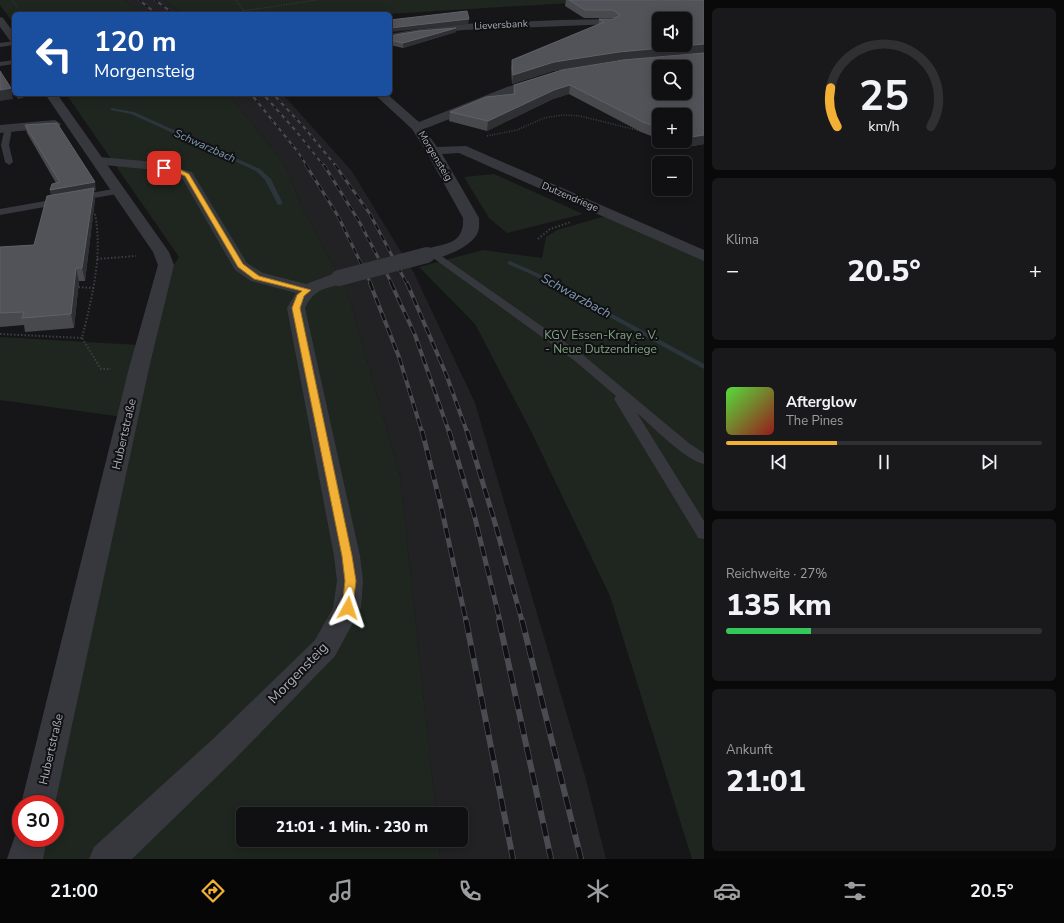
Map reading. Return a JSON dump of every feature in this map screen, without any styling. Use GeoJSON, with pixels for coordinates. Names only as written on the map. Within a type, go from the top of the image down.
{"type":"FeatureCollection","features":[{"type":"Feature","properties":{"kind":"street"},"geometry":{"type":"LineString","coordinates":[[0,21],[12,39]]}},
{"type":"Feature","properties":{"kind":"street","name":"Lieversbank"},"geometry":{"type":"LineString","coordinates":[[392,37],[462,27],[586,21],[612,22]]}},
{"type":"Feature","properties":{"kind":"street","name":"Morgensteig"},"geometry":{"type":"LineString","coordinates":[[107,859],[224,748],[325,648],[348,608],[350,581],[347,556],[296,308],[301,295],[307,290],[339,278],[430,254],[463,241],[470,232],[472,224],[471,218],[433,151],[417,127],[438,122],[522,85],[554,75]]}},
{"type":"Feature","properties":{"kind":"street","name":"Hubertstraße"},"geometry":{"type":"LineString","coordinates":[[40,795],[139,368],[166,265],[160,252],[119,191],[52,96]]}},
{"type":"Feature","properties":{"kind":"street"},"geometry":{"type":"LineString","coordinates":[[382,96],[417,127]]}},
{"type":"Feature","properties":{"kind":"street"},"geometry":{"type":"LineString","coordinates":[[4,129],[70,122]]}},
{"type":"Feature","properties":{"kind":"street","name":"Dutzendriege"},"geometry":{"type":"LineString","coordinates":[[433,151],[461,150],[704,256]]}},
{"type":"Feature","properties":{"kind":"street"},"geometry":{"type":"LineString","coordinates":[[98,161],[153,166],[174,170],[187,175],[241,266],[257,277],[307,290]]}},
{"type":"Feature","properties":{"kind":"street"},"geometry":{"type":"LineString","coordinates":[[25,859],[28,847]]}},
{"type":"Feature","properties":{"kind":"lane"},"geometry":{"type":"LineString","coordinates":[[0,45],[12,42]]}},
{"type":"Feature","properties":{"kind":"lane"},"geometry":{"type":"LineString","coordinates":[[6,74],[0,64],[12,62]]}},
{"type":"Feature","properties":{"kind":"lane"},"geometry":{"type":"LineString","coordinates":[[4,129],[5,144],[9,162]]}},
{"type":"Feature","properties":{"kind":"lane"},"geometry":{"type":"LineString","coordinates":[[0,212],[119,191]]}},
{"type":"Feature","properties":{"kind":"lane"},"geometry":{"type":"LineString","coordinates":[[430,254],[579,358],[685,447],[704,460]]}},
{"type":"Feature","properties":{"kind":"lane"},"geometry":{"type":"LineString","coordinates":[[616,390],[704,534]]}},
{"type":"Feature","properties":{"kind":"path"},"geometry":{"type":"LineString","coordinates":[[236,0],[244,10],[316,0]]}},
{"type":"Feature","properties":{"kind":"path"},"geometry":{"type":"LineString","coordinates":[[461,150],[471,146],[465,143],[496,134],[505,134],[522,128],[538,119],[552,116],[571,115],[597,121],[621,129],[646,131]]}},
{"type":"Feature","properties":{"kind":"path"},"geometry":{"type":"LineString","coordinates":[[90,196],[97,222],[97,259],[95,288],[82,338],[101,370],[139,368]]}},
{"type":"Feature","properties":{"kind":"path"},"geometry":{"type":"LineString","coordinates":[[538,239],[556,226],[604,212]]}},
{"type":"Feature","properties":{"kind":"path"},"geometry":{"type":"LineString","coordinates":[[97,259],[160,252]]}},
{"type":"Feature","properties":{"kind":"path"},"geometry":{"type":"LineString","coordinates":[[71,287],[95,288]]}},
{"type":"Feature","properties":{"kind":"path"},"geometry":{"type":"LineString","coordinates":[[0,334],[82,338]]}},
{"type":"Feature","properties":{"kind":"shaded area"},"geometry":{"type":"Polygon","coordinates":[[[124,0],[164,0],[180,12],[139,12],[124,0]]]}},
{"type":"Feature","properties":{"kind":"shaded area"},"geometry":{"type":"Polygon","coordinates":[[[231,96],[283,96],[287,99],[351,170],[414,273],[475,403],[585,776],[606,859],[440,859],[439,847],[468,847],[468,807],[435,807],[400,475],[347,291],[301,205],[285,165],[231,96]]]}},
{"type":"Feature","properties":{"kind":"green space"},"geometry":{"type":"Polygon","coordinates":[[[0,0],[124,0],[139,12],[12,12],[12,21],[0,5],[0,0]]]}},
{"type":"Feature","properties":{"kind":"green space"},"geometry":{"type":"Polygon","coordinates":[[[164,0],[619,0],[392,14],[392,12],[180,12],[164,0]]]}},
{"type":"Feature","properties":{"kind":"green space"},"geometry":{"type":"Polygon","coordinates":[[[67,96],[231,96],[285,165],[301,205],[347,291],[400,475],[435,807],[236,807],[236,847],[439,847],[440,859],[109,859],[346,609],[101,859],[33,859],[36,847],[64,847],[64,795],[48,795],[172,268],[179,257],[67,96]]]}},
{"type":"Feature","properties":{"kind":"green space"},"geometry":{"type":"Polygon","coordinates":[[[494,174],[583,214],[507,233],[489,218],[464,177],[494,174]]]}},
{"type":"Feature","properties":{"kind":"green space","name":"KGV Essen-Kray e. V. - Neue Dutzendriege"},"geometry":{"type":"Polygon","coordinates":[[[609,215],[704,258],[704,859],[692,859],[610,596],[532,433],[475,324],[419,267],[483,250],[542,258],[546,237],[557,230],[609,215]]]}},
{"type":"Feature","properties":{"kind":"green space"},"geometry":{"type":"Polygon","coordinates":[[[0,337],[139,345],[123,417],[0,400],[0,337]]]}},
{"type":"Feature","properties":{"kind":"building"},"geometry":{"type":"Polygon","coordinates":[[[569,0],[704,0],[704,44],[692,45],[692,12],[652,12],[652,49],[619,52],[554,62],[513,75],[512,60],[604,22],[599,19],[613,19],[620,15],[613,10],[585,10],[569,0]]]}},
{"type":"Feature","properties":{"kind":"building"},"geometry":{"type":"Polygon","coordinates":[[[467,11],[469,19],[392,28],[392,20],[467,11]]]}},
{"type":"Feature","properties":{"kind":"building"},"geometry":{"type":"Polygon","coordinates":[[[456,28],[403,43],[392,40],[392,36],[419,31],[456,28]]]}},
{"type":"Feature","properties":{"kind":"building"},"geometry":{"type":"Polygon","coordinates":[[[704,53],[704,135],[692,137],[692,108],[652,108],[652,125],[570,85],[554,90],[488,121],[450,112],[486,97],[515,94],[514,85],[562,70],[623,60],[704,53]]]}},
{"type":"Feature","properties":{"kind":"building"},"geometry":{"type":"Polygon","coordinates":[[[0,71],[11,88],[0,90],[0,71]]]}},
{"type":"Feature","properties":{"kind":"building"},"geometry":{"type":"Polygon","coordinates":[[[57,123],[95,182],[50,190],[52,184],[60,182],[25,125],[57,123]]]}},
{"type":"Feature","properties":{"kind":"building"},"geometry":{"type":"Polygon","coordinates":[[[94,188],[82,268],[76,268],[71,314],[22,318],[24,312],[0,313],[0,247],[34,245],[47,196],[94,188]]]}},
{"type":"Feature","properties":{"kind":"waterway","name":"Schwarzbach"},"geometry":{"type":"LineString","coordinates":[[113,109],[132,113],[258,170],[268,179],[280,204]]}},
{"type":"Feature","properties":{"kind":"waterway","name":"Schwarzbach"},"geometry":{"type":"LineString","coordinates":[[510,263],[535,274],[704,367]]}},
{"type":"Feature","properties":{"kind":"railway"},"geometry":{"type":"LineString","coordinates":[[139,0],[154,12]]}},
{"type":"Feature","properties":{"kind":"railway"},"geometry":{"type":"LineString","coordinates":[[155,0],[171,12]]}},
{"type":"Feature","properties":{"kind":"railway"},"geometry":{"type":"LineString","coordinates":[[253,96],[298,152],[307,166]]}},
{"type":"Feature","properties":{"kind":"railway"},"geometry":{"type":"LineString","coordinates":[[265,96],[296,131],[324,166]]}},
{"type":"Feature","properties":{"kind":"railway"},"geometry":{"type":"LineString","coordinates":[[275,96],[303,126],[336,166]]}},
{"type":"Feature","properties":{"kind":"railway"},"geometry":{"type":"LineString","coordinates":[[306,165],[338,216],[371,284]]}},
{"type":"Feature","properties":{"kind":"railway"},"geometry":{"type":"LineString","coordinates":[[324,165],[360,223],[392,284]]}},
{"type":"Feature","properties":{"kind":"railway"},"geometry":{"type":"LineString","coordinates":[[335,165],[370,214],[407,284]]}},
{"type":"Feature","properties":{"kind":"railway"},"geometry":{"type":"LineString","coordinates":[[370,283],[399,357],[422,432]]}},
{"type":"Feature","properties":{"kind":"railway"},"geometry":{"type":"LineString","coordinates":[[391,283],[415,335],[449,432]]}},
{"type":"Feature","properties":{"kind":"railway"},"geometry":{"type":"LineString","coordinates":[[407,283],[446,374],[467,432]]}},
{"type":"Feature","properties":{"kind":"railway"},"geometry":{"type":"LineString","coordinates":[[422,431],[441,506],[466,621]]}},
{"type":"Feature","properties":{"kind":"railway"},"geometry":{"type":"LineString","coordinates":[[449,431],[474,514],[500,621]]}},
{"type":"Feature","properties":{"kind":"railway"},"geometry":{"type":"LineString","coordinates":[[467,431],[495,523],[522,621]]}},
{"type":"Feature","properties":{"kind":"railway"},"geometry":{"type":"LineString","coordinates":[[466,620],[513,859]]}},
{"type":"Feature","properties":{"kind":"railway"},"geometry":{"type":"LineString","coordinates":[[499,620],[551,859]]}},
{"type":"Feature","properties":{"kind":"railway"},"geometry":{"type":"LineString","coordinates":[[522,620],[581,859]]}},
{"type":"Feature","properties":{"kind":"route"},"geometry":{"type":"LineString","coordinates":[[164,168],[187,175],[241,266],[257,277],[267,281],[307,290],[301,295],[296,308],[347,556],[350,581],[348,608]]}}]}
